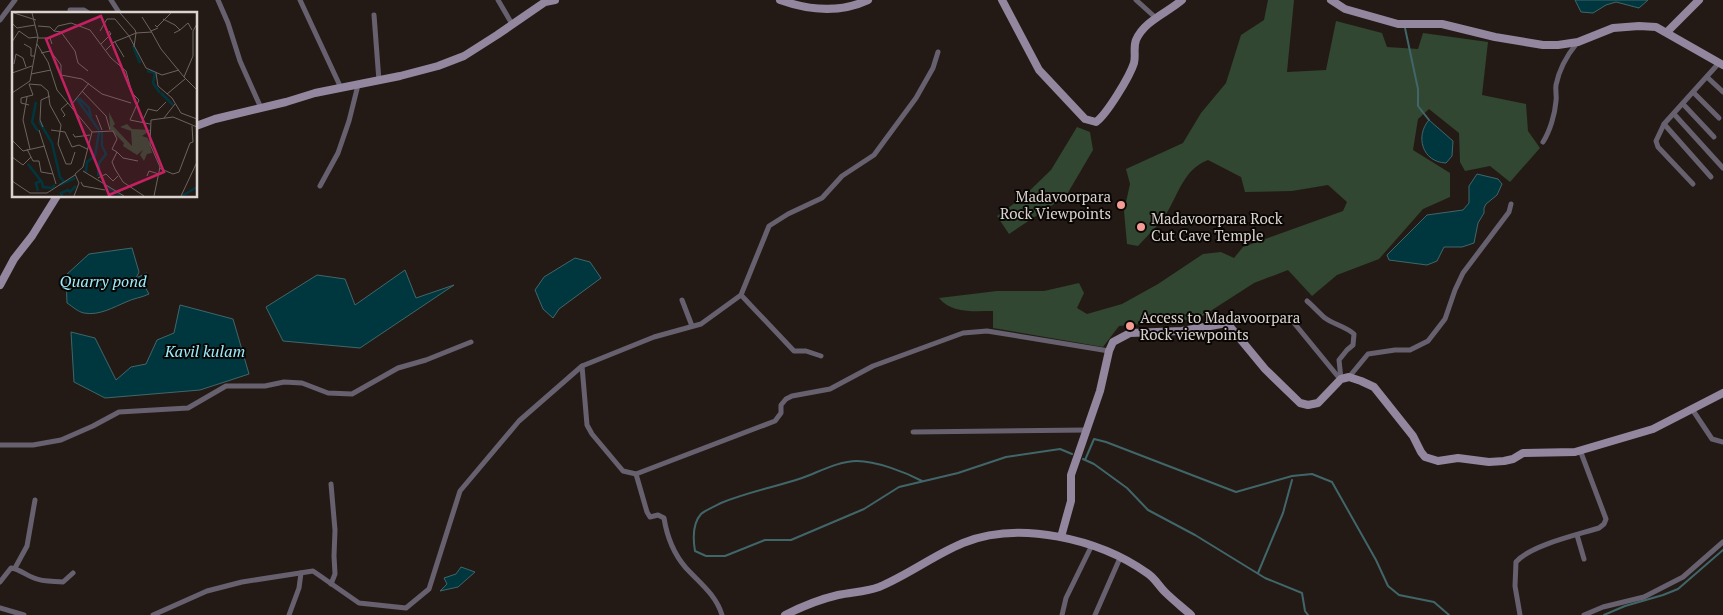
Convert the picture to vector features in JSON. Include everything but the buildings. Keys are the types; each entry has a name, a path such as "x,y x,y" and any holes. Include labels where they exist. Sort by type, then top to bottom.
{"main road":[{"path":"198,125 215,119 315,93 379,81 438,66 464,56 497,36 545,2 555,0"},
{"path":"780,0 848,8 868,0"},
{"path":"1002,0 1039,70 1085,118 1096,122 1108,109 1134,64 1136,40 1156,18 1182,0"},
{"path":"1331,0 1345,10 1398,24 1442,24 1495,37 1543,44 1558,45 1578,42 1613,28 1656,26 1721,64"},
{"path":"1667,32 1699,0"},
{"path":"0,285 14,259 32,236 56,198"},
{"path":"1061,537 1072,501 1071,475 1100,391 1109,352 1113,342 1130,332 1182,331 1227,323 1265,369 1300,404 1318,404 1345,378 1374,387 1413,436 1425,457 1438,462 1458,458 1489,462 1504,461 1513,459 1523,453 1575,452 1653,429 1723,393"},
{"path":"785,615 815,601 879,587 916,570 958,546 990,534 1013,532 1061,537 1092,545 1120,558 1149,573 1165,592 1191,615"}],"street":[{"path":"0,20 15,0"},
{"path":"111,0 119,12"},
{"path":"218,0 228,23 240,61 261,108"},
{"path":"300,0 341,88"},
{"path":"498,0 512,24"},
{"path":"1136,0 1156,18"},
{"path":"70,10 84,10 87,12"},
{"path":"374,15 379,81"},
{"path":"1543,142 1548,135 1556,102 1556,86 1561,70 1570,52 1578,42"},
{"path":"153,615 206,591 242,582 313,571 359,603 406,608 429,589 460,491 519,421 582,366 654,338 701,324 741,295 769,226 788,214 822,198 842,176 874,155 916,98 933,68 938,52"},
{"path":"1693,184 1658,147 1656,141 1664,124 1721,64"},
{"path":"1707,77 1723,92"},
{"path":"320,186 338,154 349,122 358,85"},
{"path":"1693,92 1719,118"},
{"path":"1683,104 1714,137"},
{"path":"1674,114 1723,168"},
{"path":"1664,124 1711,178"},
{"path":"1345,378 1368,354 1394,350 1410,350 1428,341 1445,319 1463,273 1509,212 1511,204"},
{"path":"741,295 794,351 806,351 821,356"},
{"path":"682,300 692,326"},
{"path":"1307,301 1326,318 1347,328 1354,334 1353,345 1339,360 1345,378"},
{"path":"1290,318 1345,378"},
{"path":"582,366 587,425 592,434 623,471 636,474 775,421 781,413 781,405 792,396 830,389 873,366 963,333 987,332 1109,352"},
{"path":"0,445 33,445 61,440 119,412 188,408 226,386 265,386 284,382 302,383 328,393 352,394 398,368 426,360 471,342"},
{"path":"1692,409 1712,439 1723,442"},
{"path":"913,432 1087,430"},
{"path":"1520,615 1515,586 1516,562 1544,546 1598,528 1604,524 1606,519 1580,450"},
{"path":"636,474 646,512 650,517 658,515 664,518 671,544 677,556 686,568 709,590 722,615"},
{"path":"331,484 335,530 335,574 331,584"},
{"path":"0,582 11,568 15,568 27,546 35,500"},
{"path":"1577,534 1584,559"},
{"path":"1584,615 1603,607 1644,597 1683,577 1723,542"},
{"path":"1062,615 1066,598 1092,545"},
{"path":"1095,615 1120,558"},
{"path":"15,568 35,579 48,581 63,582 73,573"},
{"path":"289,615 299,588 301,573"},
{"path":"0,608 24,615"}],"green space":[{"path":"1268,0 1294,0 1287,72 1326,70 1336,21 1382,33 1387,47 1418,49 1423,33 1488,42 1482,95 1526,104 1528,131 1540,148 1510,182 1490,166 1465,171 1460,162 1459,133 1429,109 1418,119 1413,150 1450,173 1450,197 1423,209 1379,259 1337,275 1312,296 1288,270 1254,283 1198,319 1119,326 1103,347 993,328 993,311 957,309 950,307 939,298 997,291 1044,291 1079,283 1084,293 1077,308 1087,314 1122,304 1158,284 1203,254 1221,252 1234,258 1243,247 1343,211 1347,202 1328,185 1292,191 1245,192 1241,177 1208,160 1192,170 1186,177 1164,217 1138,246 1127,244 1124,211 1130,184 1126,169 1183,143 1201,113 1226,83 1241,35 1264,20"},
{"path":"1077,127 1090,132 1093,150 1066,196 1009,234 997,216 1023,197 1051,170"}],"water":[{"path":"1575,0 1648,0 1639,8 1616,2 1606,5 1593,13 1581,12"},
{"path":"1429,120 1453,141 1452,156 1446,163 1438,162 1431,158 1423,147 1422,133"},
{"path":"1477,174 1498,179 1502,184 1497,195 1484,208 1484,213 1478,223 1474,243 1462,247 1444,247 1437,261 1427,265 1389,260 1387,255 1427,215 1463,210 1469,203 1469,186"},
{"name":"Quarry pond","path":"132,248 139,272 136,278 147,273 142,282 149,294 106,311 90,314 77,310 67,303 66,275 89,254"},
{"path":"575,258 590,262 601,278 559,309 553,318 543,309 535,290 544,277"},
{"path":"405,270 416,298 454,285 360,348 283,341 266,307 317,275 345,279 355,305"},
{"name":"Kavil kulam","path":"180,305 233,319 249,374 200,390 105,398 74,382 71,332 95,338 116,380 131,367 146,364 157,340 174,333"},
{"path":"461,567 475,572 458,587 440,591 447,584 444,578 456,574"}],"waterway":[{"path":"1405,28 1418,89 1418,106 1429,120"},
{"path":"1085,460 1094,439 1236,492 1292,476 1312,474 1332,482 1376,560 1388,586 1399,595 1434,602 1449,615"},
{"path":"922,481 899,471 865,461 850,461 836,465 802,478 731,499 705,511 696,522 695,551 706,556 725,556 765,540 791,540 864,509 899,487 958,473 1006,457 1060,449 1072,454"},
{"path":"1083,459 1094,464 1127,488 1148,510 1195,535 1265,578 1302,593 1305,611 1308,615"},
{"path":"1258,573 1283,513 1292,480"},
{"path":"1604,615 1625,606 1678,589 1723,550"}],"place":[{"name":"Madavoorpara Rock Viewpoints","path":"1121,205"},
{"name":"Madavoorpara Rock Cut Cave Temple","path":"1141,227"},
{"name":"Access to Madavoorpara Rock viewpoints","path":"1130,326"}]}
